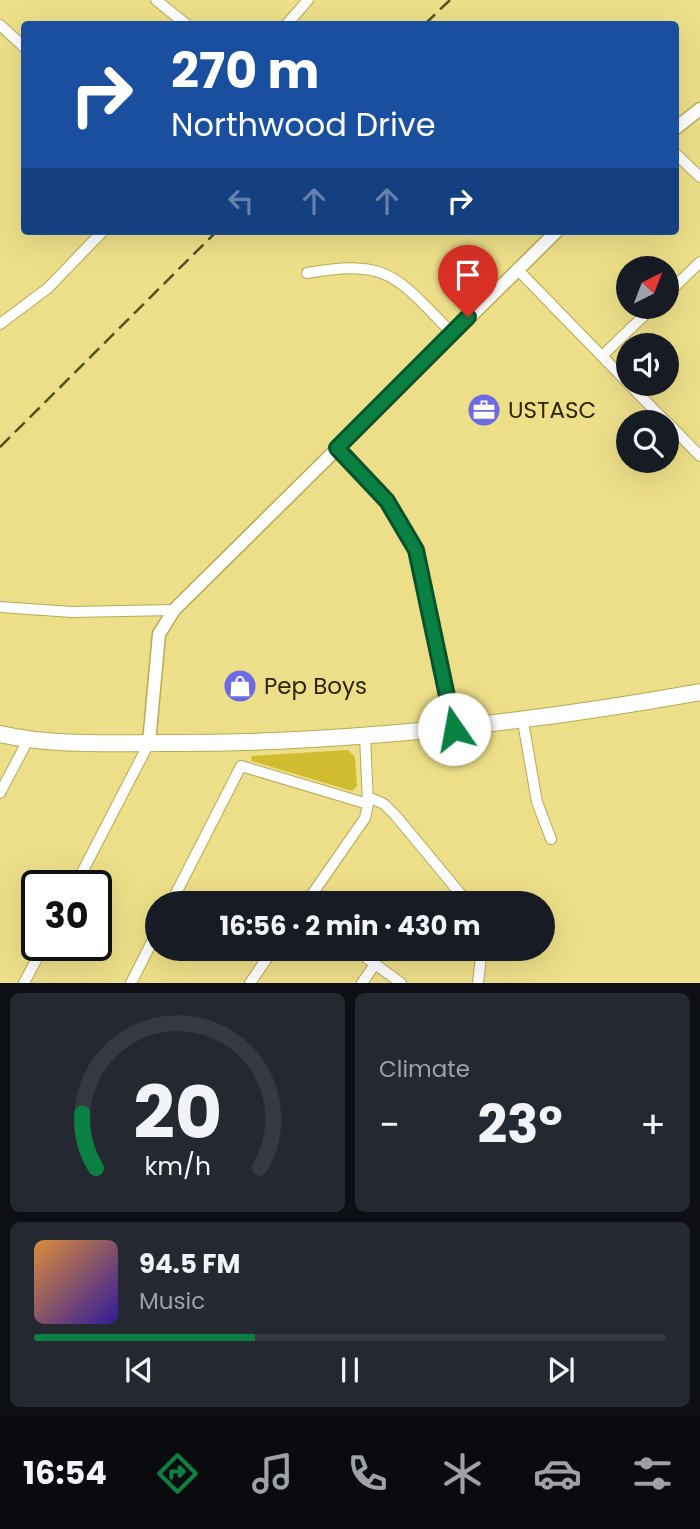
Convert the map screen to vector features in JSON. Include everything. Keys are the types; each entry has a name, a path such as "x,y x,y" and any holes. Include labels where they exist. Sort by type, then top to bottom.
{"main road":[{"path":"0,744 28,740 215,743 454,729 523,722 700,692"},
{"path":"0,734 28,740"}],"street":[{"path":"156,0 182,21"},
{"path":"290,21 308,0"},
{"path":"0,24 21,44"},
{"path":"679,126 700,109"},
{"path":"679,157 700,177"},
{"path":"0,324 48,288 99,235"},
{"path":"83,870 149,743 158,642 164,623 174,610 553,235"},
{"path":"679,282 700,262"},
{"path":"307,273 352,266 387,273 401,283 452,333"},
{"path":"517,269 654,410"},
{"path":"602,356 640,319"},
{"path":"679,433 698,450"},
{"path":"337,448 387,501 416,550 454,729"},
{"path":"0,607 72,612 174,610"},
{"path":"523,722 537,802 551,839"},
{"path":"315,891 360,828 368,801 365,735"},
{"path":"0,793 28,740"},
{"path":"177,891 241,766 384,804 458,891"},
{"path":"131,983 145,956"},
{"path":"24,983 36,961"},
{"path":"250,983 265,961"},
{"path":"372,961 401,983"},
{"path":"478,983 481,961"},
{"path":"362,983 376,964"}],"shaded area":[{"path":"348,750 355,757 357,786 352,791 252,761 251,756"}],"railway":[{"path":"428,21 450,0"},
{"path":"0,447 213,235"}],"place":[{"name":"USTASC","path":"484,410"},
{"name":"Pep Boys","path":"240,686"}],"route":[{"path":"454,729 416,550 409,534 387,501 337,448 468,317"}]}
